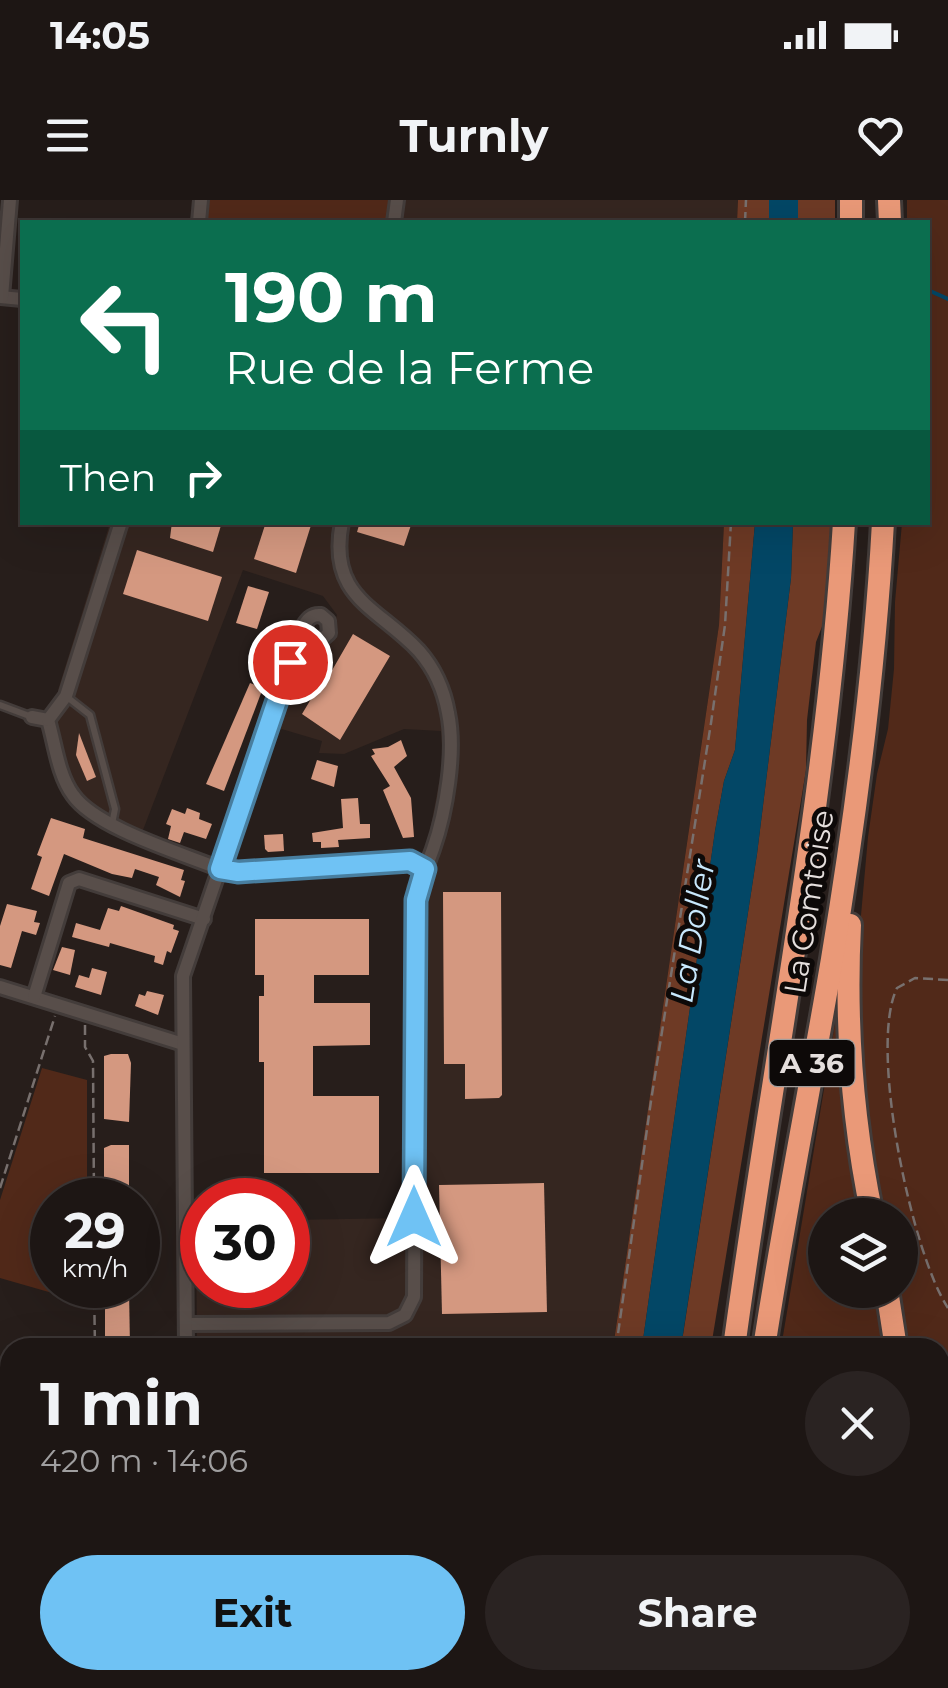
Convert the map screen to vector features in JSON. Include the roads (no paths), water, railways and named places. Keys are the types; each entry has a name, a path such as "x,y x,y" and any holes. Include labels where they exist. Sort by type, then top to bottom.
{"highway":[{"name":"La Comtoise","path":"736,1338 812,830 831,679 844,525"},
{"name":"La Comtoise","path":"766,1338 855,807 883,525"},
{"path":"855,807 857,868 848,961 850,1060 857,1137 869,1198"},
{"path":"891,1308 898,1338"}],"street":[{"path":"1,297 10,200"},
{"path":"48,720 66,696 121,525"},
{"path":"186,1324 389,1323 405,1315 414,1296 416,900 434,846 447,782 451,747 448,713 437,676 419,652 357,598 350,586 341,564 342,525"},
{"path":"186,1338 184,976 306,622"},
{"path":"32,717 48,720"},
{"path":"48,720 66,785 95,816 220,869 238,872 410,861 425,869"},
{"path":"34,998 70,882 80,879 204,919"},
{"path":"0,987 184,1044"}],"lane":[{"path":"66,696 90,715 115,809 112,824"},
{"path":"0,706 32,717"}],"water":[{"path":"769,200 798,200 798,220 769,220"},
{"name":"La Doller","path":"755,525 793,525 791,578 757,854 682,1338 643,1338 715,831 724,781 735,750"}],"waterway":[{"path":"930,291 948,299"}]}
